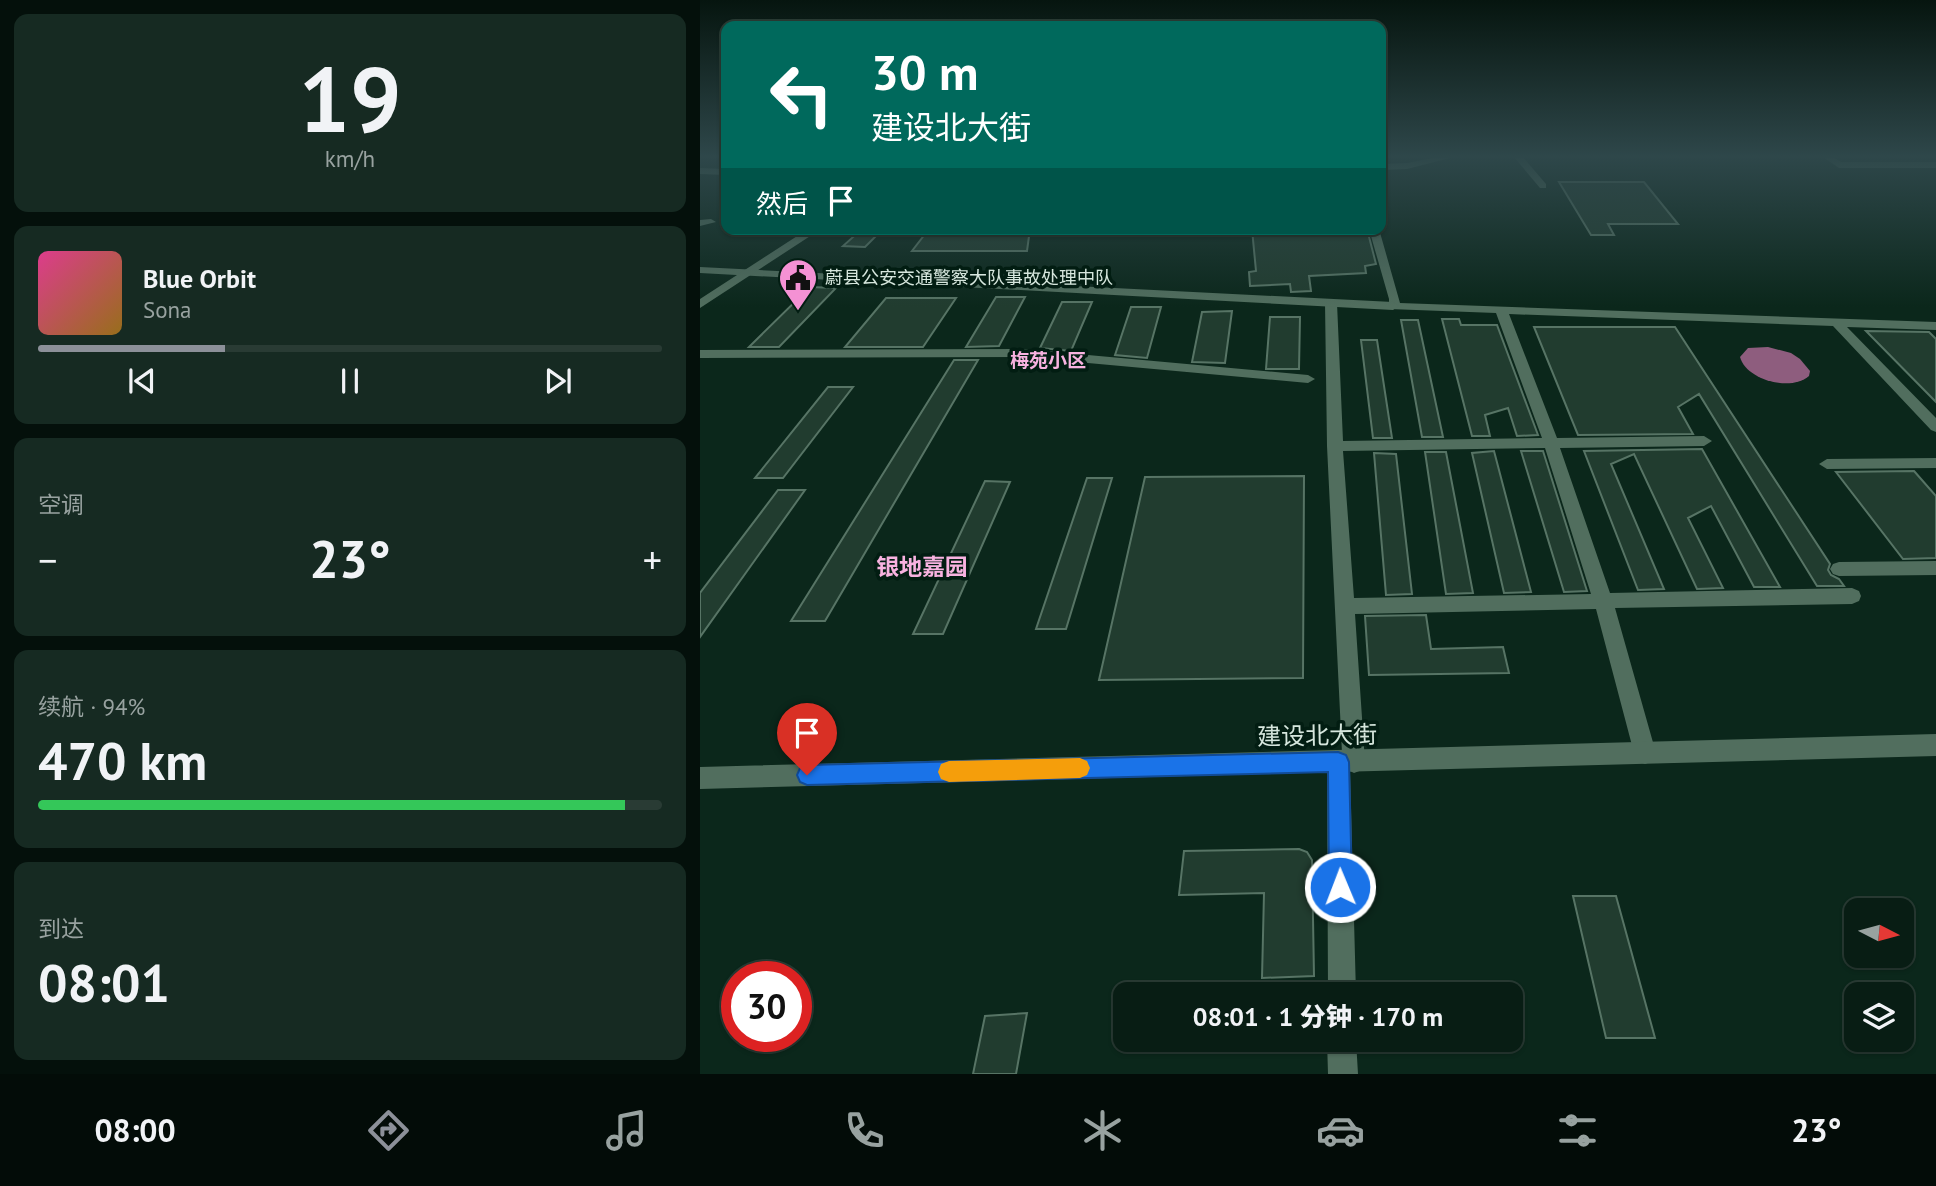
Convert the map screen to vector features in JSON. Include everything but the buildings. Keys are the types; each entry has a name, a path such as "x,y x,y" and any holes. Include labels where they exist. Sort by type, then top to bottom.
{"street":[{"path":"700,304 807,235"},
{"path":"1376,235 1395,299 1393,306"},
{"path":"700,270 1393,306 1936,326"},
{"path":"1331,303 1335,446 1345,607 1346,762 1342,982"},
{"path":"1501,310 1551,443 1603,601 1645,753"},
{"path":"1836,323 1936,427"},
{"path":"700,354 1022,353 1308,379"},
{"path":"1335,446 1704,441"},
{"path":"1827,464 1936,463"},
{"path":"1839,569 1936,568"},
{"path":"1345,607 1852,596"},
{"name":"建设北大街","path":"700,778 1936,745"},
{"path":"1342,1052 1343,1074"}],"shaded area":[{"path":"1768,347 1791,353 1800,359 1810,371 1809,376 1801,381 1781,383 1751,372 1740,357 1748,348"}],"slow traffic":[{"path":"949,772 1080,768"}],"place":[{"name":"蔚县公安交通警察大队事故处理中队","path":"798,312"}],"district":[{"name":"梅苑小区","path":"1048,360"},
{"name":"银地嘉园","path":"922,567"}],"route":[{"path":"807,775 1338,762 1340,887"}]}
